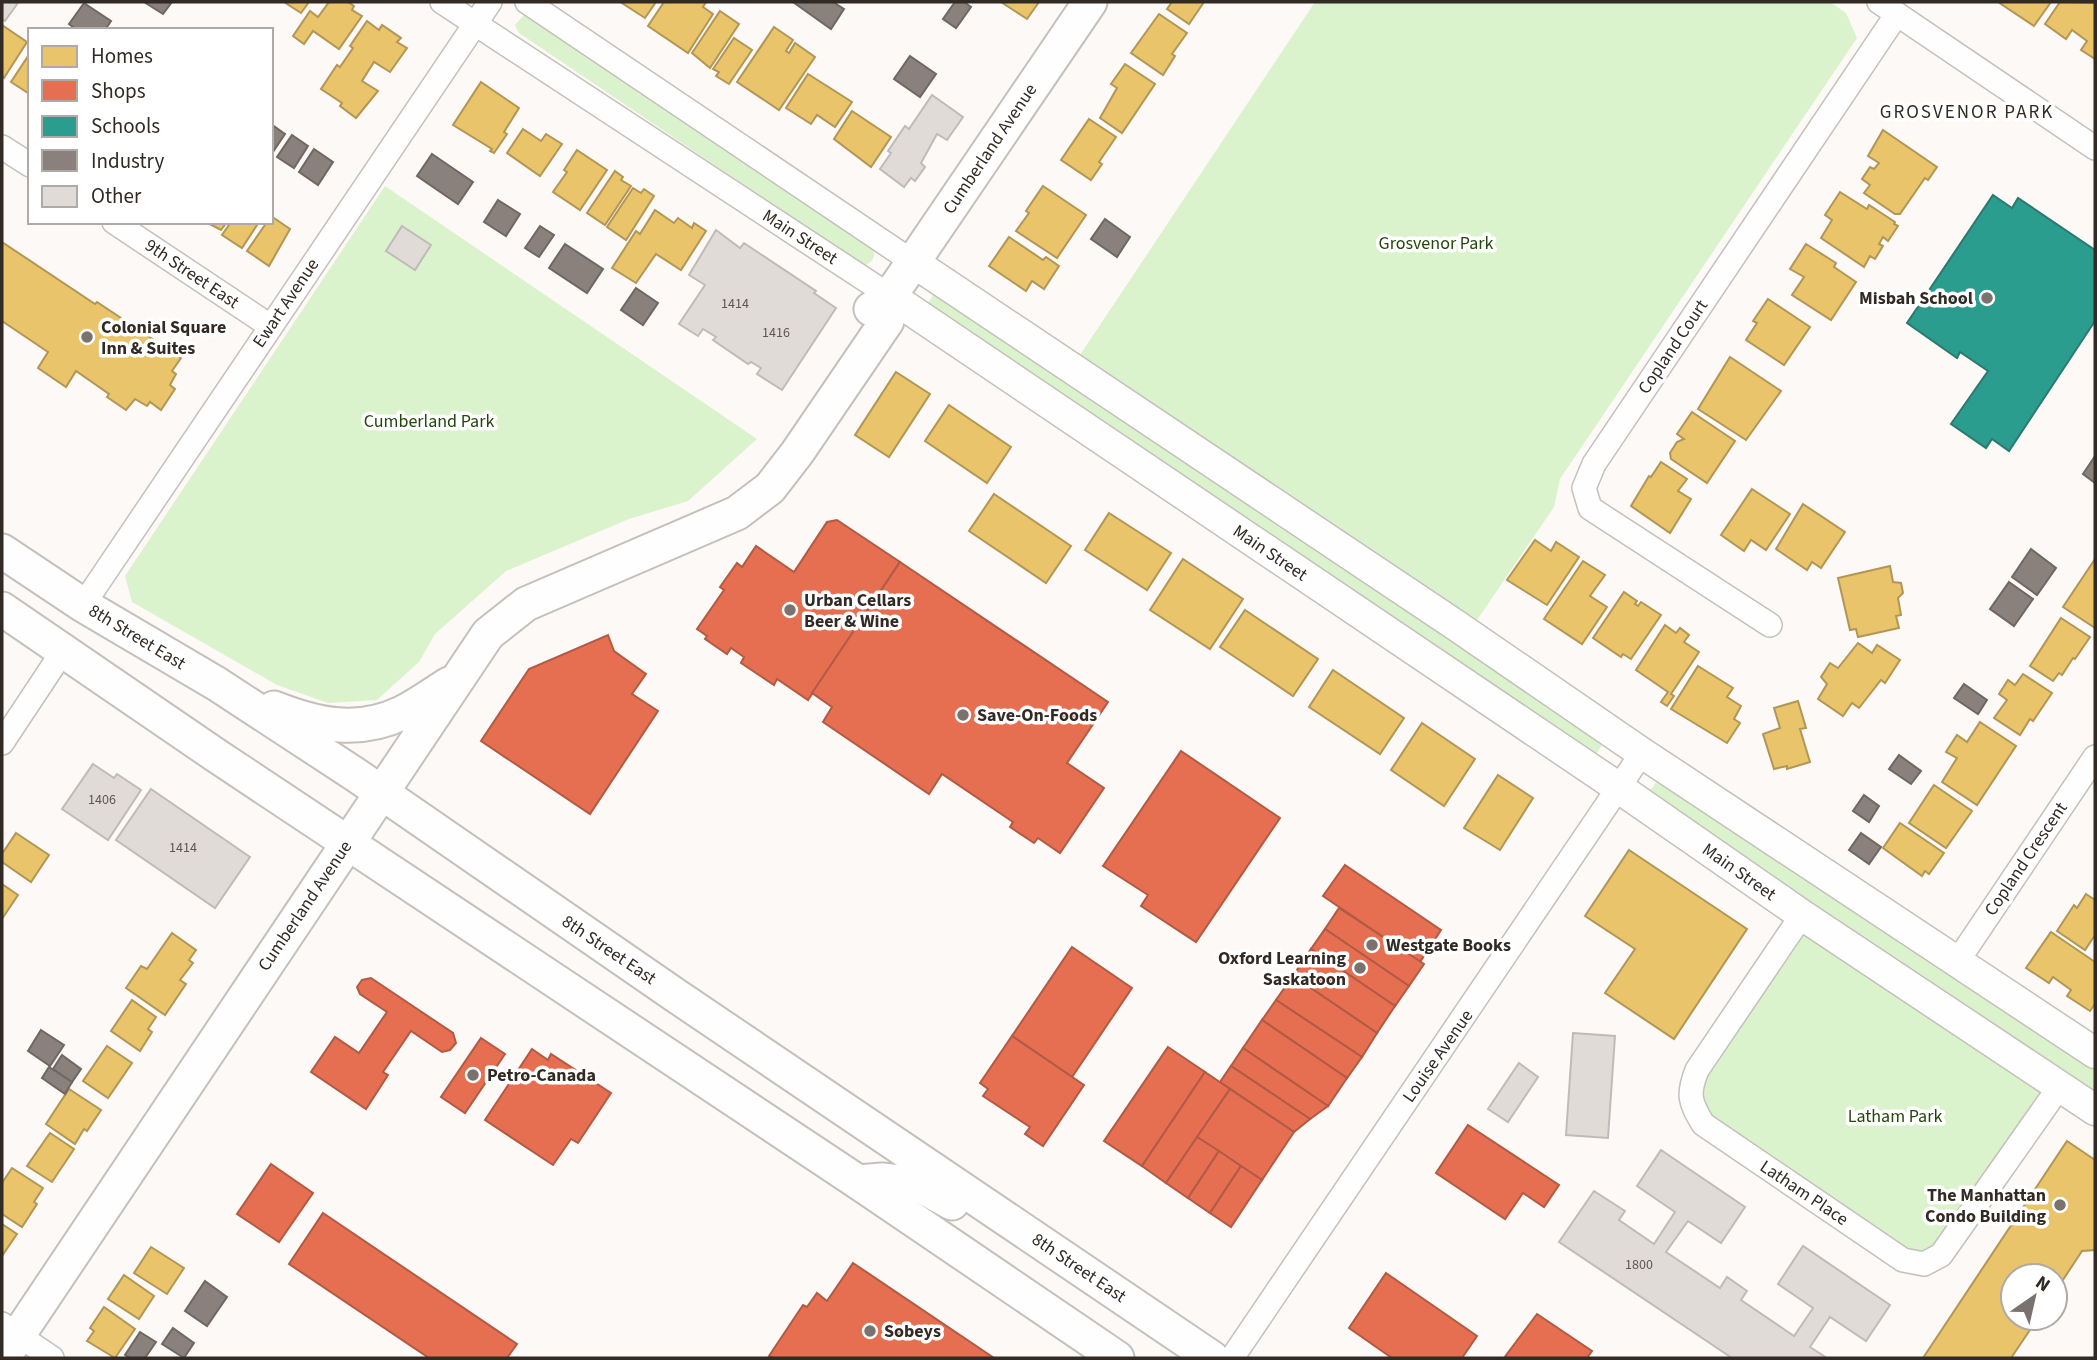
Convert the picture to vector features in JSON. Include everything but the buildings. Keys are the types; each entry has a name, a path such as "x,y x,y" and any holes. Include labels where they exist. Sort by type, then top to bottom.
{"main road":[{"name":"Cumberland Avenue","path":"8,1339 488,634 526,604 680,538 746,479 780,441 870,310 890,296 1090,2"},
{"name":"8th Street East","path":"2,551 83,605 217,684 381,793 1212,1358"},
{"path":"2,609 348,843 859,1182 1117,1358"},
{"path":"217,684 303,720 351,727 400,714 457,679"},
{"path":"859,1182 882,1180 918,1184 1009,1237 1057,1254"}],"street":[{"name":"Main Street","path":"442,2 890,296 1619,788 1802,915 2095,1110"},
{"name":"Ewart Avenue","path":"83,605 490,2"},
{"path":"527,2 1443,616 1642,753 2095,1053"},
{"path":"1888,8 2095,148"},
{"name":"Copland Court","path":"1770,625 1590,508 1584,488 1594,464 1888,8"},
{"path":"2,147 28,165"},
{"name":"9th Street East","path":"117,224 270,326"},
{"path":"2,743 63,651"},
{"name":"Louise Avenue","path":"1232,1358 1642,753"},
{"name":"Copland Crescent","path":"1957,962 2095,757"},
{"name":"Latham Place","path":"1802,915 1698,1070 1691,1087 1691,1105 1703,1124 1903,1260 1924,1264 1941,1255 2060,1086"},
{"path":"8,1339 52,1358"}],"green space":[{"name":"Grosvenor Park","path":"1315,2 1830,2 1846,13 1857,38 1560,479 1554,507 1477,620 1080,355"},
{"path":"524,15 874,250 872,260 864,266 519,33 515,25"},
{"name":"Cumberland Park","path":"385,186 757,439 688,501 629,519 506,571 435,634 419,662 377,700 328,703 277,685 132,602 125,576"},
{"path":"935,293 1603,743 1597,753 1592,753 927,304"},
{"path":"1658,780 1662,780 2095,1071 2095,1093 1652,795 1650,791"},
{"name":"Latham Park","path":"1802,915 2060,1086 1924,1264 1703,1124 1697,1070"}],"place":[{"name":"Misbah School","path":"1987,298"},
{"name":"Colonial Square Inn & Suites","path":"87,337"},
{"name":"Urban Cellars Beer & Wine","path":"790,610"},
{"name":"Save-On-Foods","path":"963,715"},
{"name":"Westgate Books","path":"1372,945"},
{"name":"Oxford Learning Saskatoon","path":"1360,968"},
{"name":"Petro-Canada","path":"473,1075"},
{"name":"The Manhattan Condo Building","path":"2060,1205"},
{"name":"Sobeys","path":"870,1331"}],"district":[{"name":"GROSVENOR PARK","path":"1967,112"}]}
